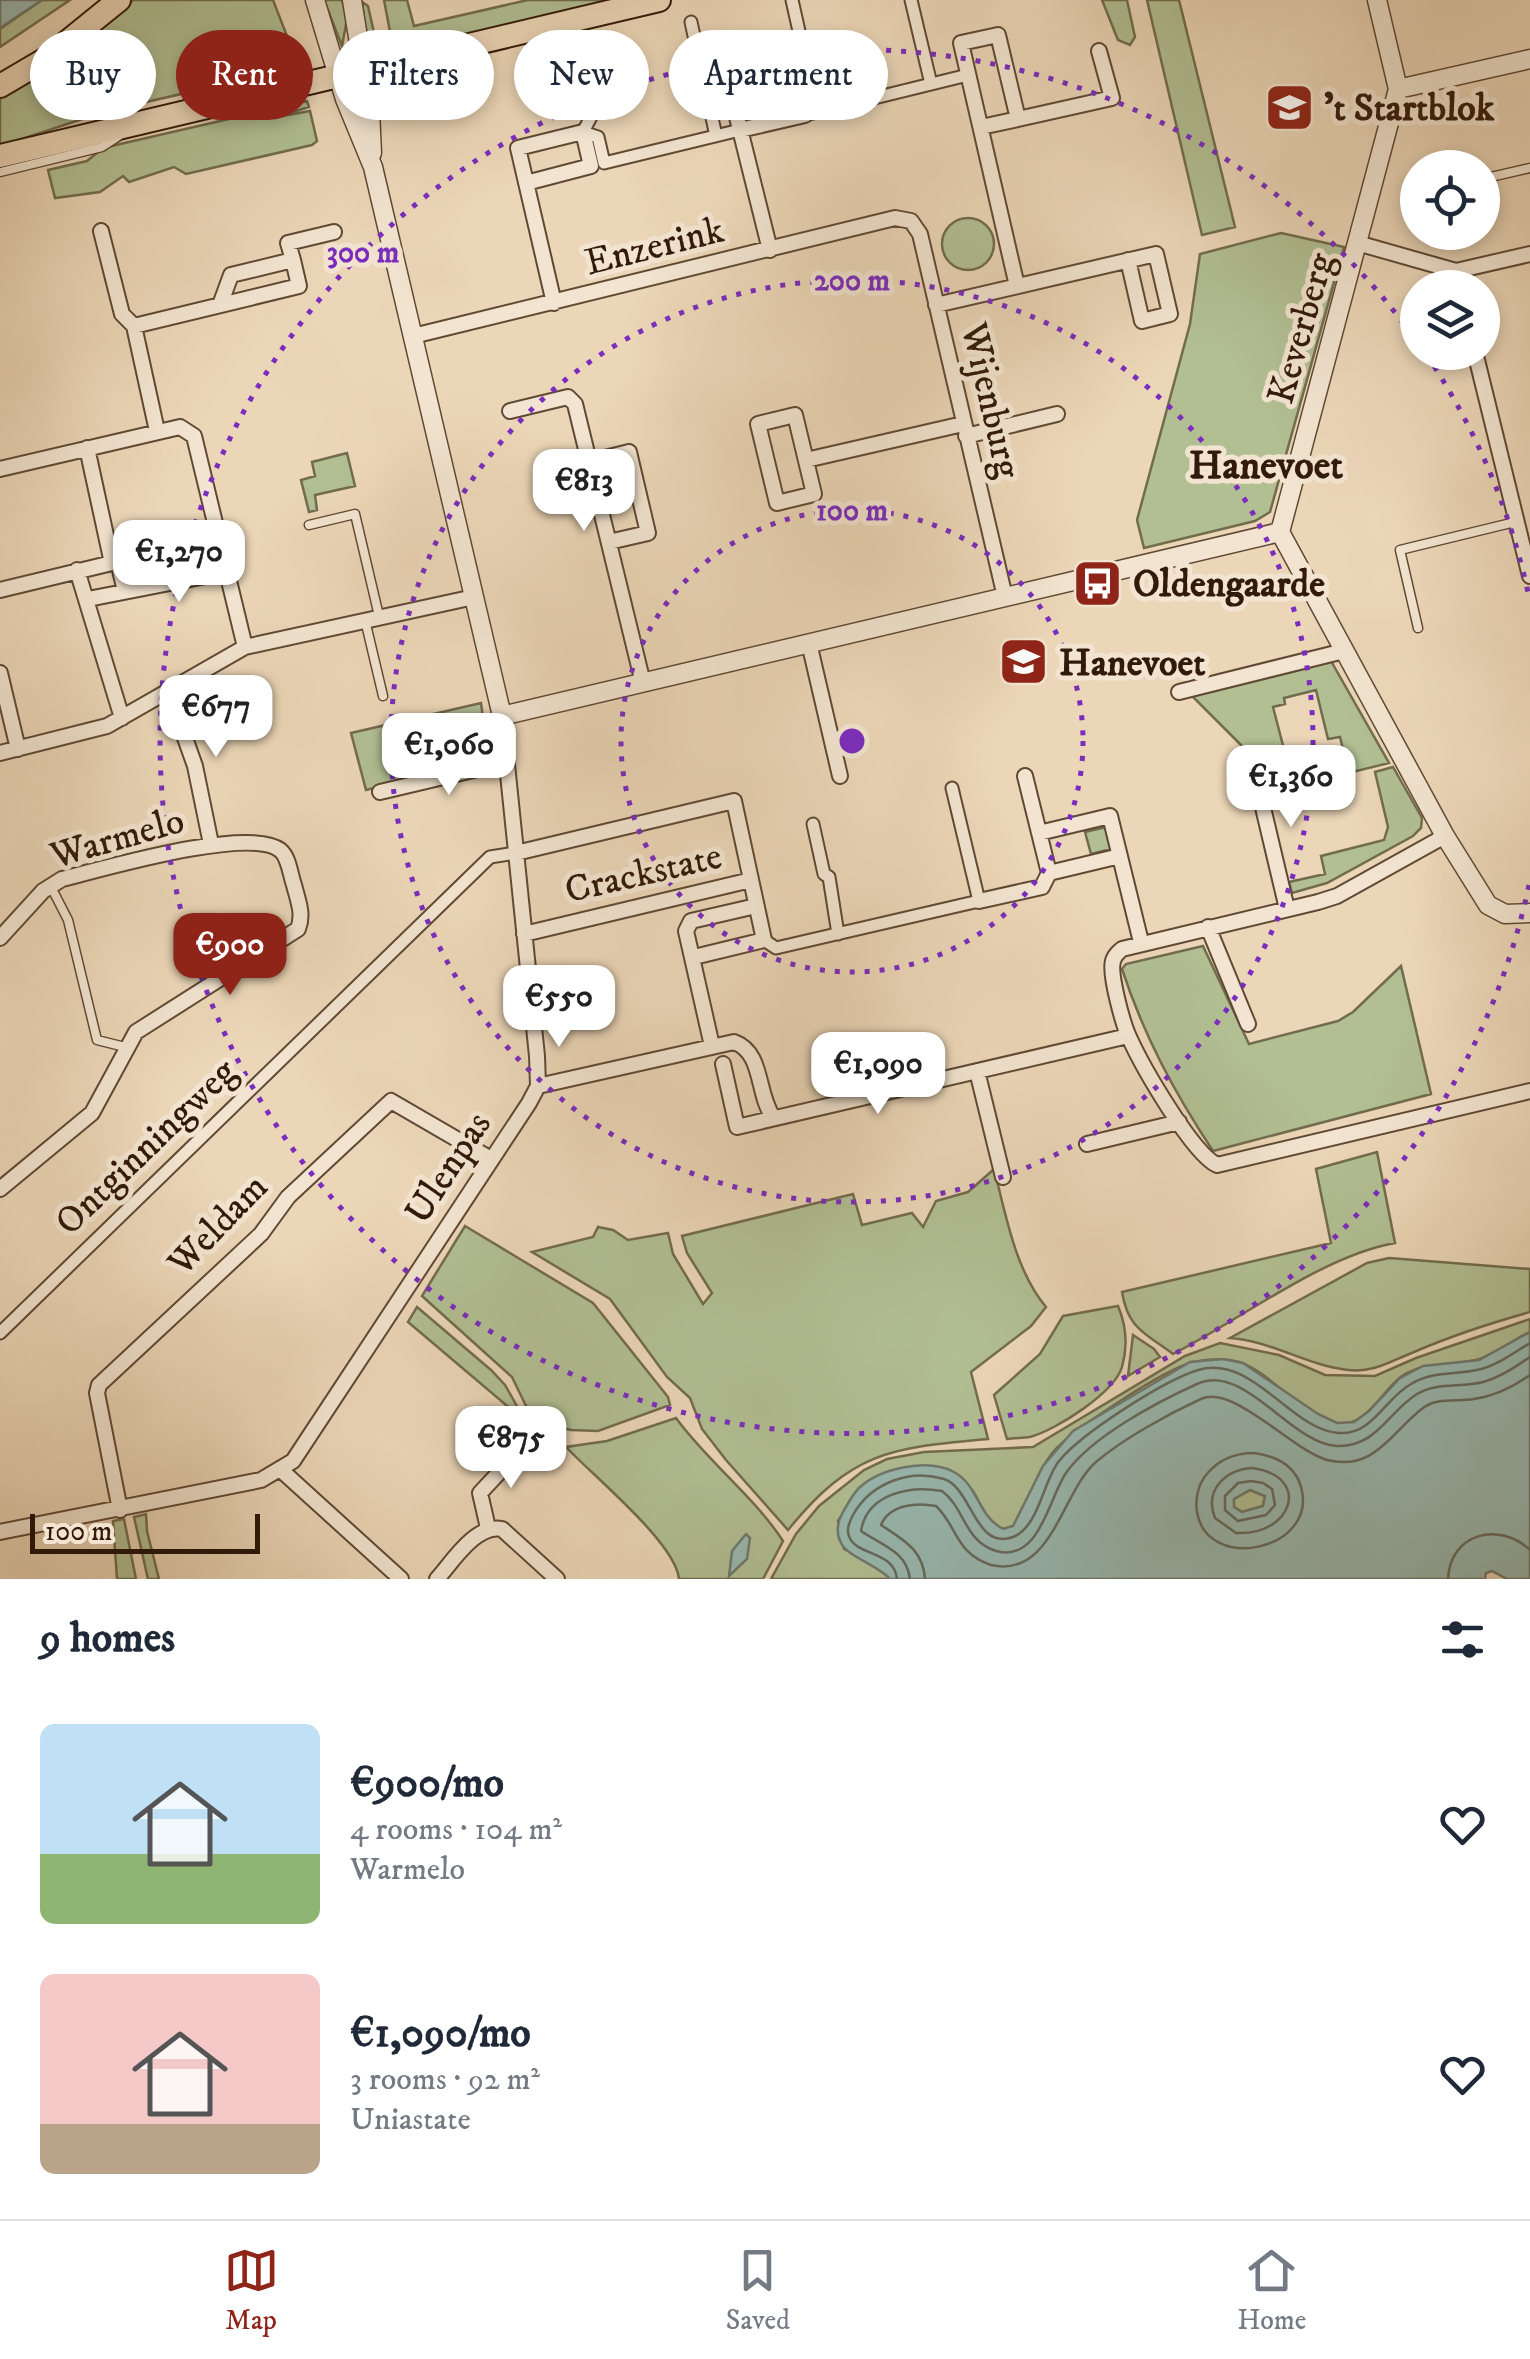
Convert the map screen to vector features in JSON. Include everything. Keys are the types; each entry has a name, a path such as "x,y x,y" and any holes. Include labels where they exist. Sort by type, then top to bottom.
{"main road":[{"path":"0,86 46,59 118,0"},
{"path":"494,39 659,0"},
{"path":"0,156 333,77"}],"street":[{"path":"315,0 333,59"},
{"path":"352,0 357,30"},
{"path":"792,0 799,30"},
{"path":"910,0 931,84"},
{"name":"Keverberg","path":"1280,532 1398,90 1377,0"},
{"path":"691,22 716,136"},
{"path":"1016,286 961,44 998,35 1018,119"},
{"path":"981,128 1112,98 1100,52"},
{"path":"1398,90 1530,59"},
{"path":"888,94 968,75"},
{"path":"355,120 373,167 502,716 538,1086 734,1042 747,1047 753,1057 773,1117"},
{"path":"369,120 373,167"},
{"path":"526,182 591,166 583,132 589,120"},
{"path":"738,120 770,250"},
{"path":"554,303 518,148 583,132 598,137 604,162 783,120"},
{"name":"Enzerink","path":"413,336 895,218 911,221"},
{"name":"Wijenburg","path":"911,221 920,234 1005,597"},
{"path":"100,231 122,314 134,326 157,432"},
{"path":"134,326 300,286 288,243 334,232"},
{"path":"1358,243 1452,270"},
{"path":"936,305 1128,260 1156,254 1170,314 1142,321 1128,260"},
{"path":"1460,270 1530,254"},
{"path":"220,306 231,275 293,260"},
{"path":"1478,370 1530,576"},
{"path":"510,412 568,397 575,404 643,683"},
{"path":"806,460 1057,414"},
{"path":"795,415 806,460 814,494 778,503 758,424 795,415"},
{"path":"0,470 180,426 194,436 244,647"},
{"path":"88,448 112,563"},
{"path":"589,462 629,452 648,533 609,542"},
{"path":"502,716 1280,532 1446,836 1488,905 1505,914 1530,913"},
{"path":"0,590 118,562 125,591"},
{"path":"77,570 84,600 226,572"},
{"path":"0,753 107,726 244,647 474,597"},
{"path":"88,599 122,718"},
{"path":"809,643 840,776"},
{"path":"1179,692 1344,651"},
{"path":"0,673 18,748"},
{"name":"Warmelo","path":"168,690 195,766 211,844"},
{"path":"1252,761 1288,909"},
{"path":"380,792 508,762"},
{"path":"694,957 764,940 776,948 1042,887 1049,873 1026,776"},
{"path":"952,788 979,902"},
{"path":"516,853 734,800 751,880"},
{"path":"1039,833 1110,816 1141,942"},
{"path":"813,824 824,874 829,877 838,934"},
{"path":"1446,836 1336,896 1122,949 1114,956 1112,970 1128,1036 1179,1122 1205,1159 1217,1165 1530,1091"},
{"name":"Warmelo","path":"0,938 50,885 62,878 211,844 266,844 286,856 303,918 298,929 136,1032 92,1113 0,1189"},
{"name":"Ontginningweg","path":"0,1332 490,857 516,853"},
{"path":"1049,873 1120,856"},
{"name":"Crackstate","path":"524,934 751,880 764,940"},
{"name":"Crackstate","path":"712,1046 686,931 691,921 756,906"},
{"path":"1208,927 1248,1024"},
{"path":"723,1064 737,1127 1128,1036"},
{"path":"977,1071 1003,1177"},
{"name":"Ulenpas","path":"282,1470 301,1452 538,1086"},
{"name":"Weldam","path":"120,1510 97,1393 99,1385 261,1234 288,1197 391,1100 491,1159"},
{"path":"1087,1144 1179,1122"},
{"path":"488,1528 480,1493 518,1451"},
{"path":"0,1532 261,1480 282,1470 401,1579"},
{"path":"436,1579 488,1528 502,1529 557,1579"}],"lane":[{"path":"0,172 102,148 133,126"},
{"path":"1500,175 1530,168"},
{"path":"310,524 355,514 383,696"},
{"path":"1418,628 1400,550 1515,522"},
{"path":"50,885 68,920 96,1040 126,1048"}],"green space":[{"path":"42,0 70,0 0,47 0,29"},
{"path":"133,0 273,0 285,30 176,30 176,95 156,100 156,30 96,30"},
{"path":"324,0 342,0 347,19 345,30 336,30"},
{"path":"384,0 407,0 414,26 528,0 616,0 490,30 390,30"},
{"path":"1102,0 1127,0 1135,37 1130,45 1118,40"},
{"path":"1147,0 1179,0 1235,227 1202,235"},
{"path":"362,2 368,6 373,30 365,30"},
{"path":"30,79 30,120 79,120 0,146 0,96"},
{"path":"225,120 312,120 317,141 186,174 174,167 129,182 123,176 100,192 55,198 48,170 87,161 103,148"},
{"path":"968,218 986,226 994,244 986,262 968,270 950,262 942,244 950,226"},
{"path":"1281,233 1344,247 1270,512 1255,521 1144,548 1137,520 1190,324 1200,254"},
{"path":"347,453 355,486 315,495 317,510 309,512 301,480 315,476 312,462"},
{"path":"1331,661 1389,763 1308,783 1305,774 1322,770 1321,759 1344,753 1340,737 1328,739 1316,690 1284,698 1285,704 1273,707 1285,753 1256,760 1190,694"},
{"path":"481,703 489,760 366,790 351,733"},
{"path":"1393,767 1422,818 1421,828 1327,883 1292,893 1289,882 1325,874 1321,856 1384,840 1388,827 1375,772"},
{"path":"1106,827 1111,849 1091,854 1085,832"},
{"path":"1203,946 1249,1044 1338,1021 1353,1012 1401,966 1431,1094 1213,1151 1161,1063 1122,969 1126,964"},
{"path":"1377,1152 1395,1243 1367,1250 1310,1275 1173,1354 1133,1322 1122,1292 1331,1243 1316,1169"},
{"path":"994,1169 1019,1259 1046,1307 1031,1326 971,1372 988,1439 925,1446 876,1458 833,1483 788,1530 702,1429 690,1398 667,1377 610,1299 532,1252 593,1237 598,1227 613,1230 628,1240 668,1233 673,1254 703,1304 712,1293 687,1253 682,1236 853,1194 862,1225 912,1213 923,1227 936,1201 968,1192"},
{"path":"465,1226 593,1303 668,1397 670,1405 598,1431 548,1425 526,1406 512,1377 422,1296"},
{"path":"1389,1258 1530,1269 1530,1312 1366,1370 1333,1368 1230,1338 1367,1263"},
{"path":"1118,1306 1125,1351 1122,1367 1108,1388 1054,1427 1030,1437 1007,1439 994,1395 1040,1354 1063,1316"},
{"path":"417,1307 491,1370 505,1385 526,1422 408,1322"},
{"path":"1530,1319 1530,1332 1491,1355 1420,1368 1402,1376 1365,1414 1347,1423 1323,1419 1239,1362 1194,1362 1142,1387 1063,1442 1047,1461 1014,1526 1003,1529 990,1522 973,1491 859,1488 838,1521 844,1549 881,1568 890,1579 771,1579 796,1534 819,1506 864,1470 887,1459 924,1452 1033,1447 1185,1356 1220,1343 1279,1355 1325,1375 1375,1376"},
{"path":"1133,1335 1160,1357 1128,1376"},
{"path":"676,1418 783,1541 763,1579 679,1579 664,1547 649,1529 566,1447 607,1441"},
{"path":"1250,1490 1265,1496 1263,1506 1242,1512 1233,1506 1234,1499"},
{"path":"146,1514 159,1579 148,1579 134,1517"},
{"path":"124,1519 136,1579 117,1579 113,1521"}],"water":[{"path":"0,0 42,0 0,28"},
{"path":"1530,1332 1530,1579 1507,1579 1492,1571 1486,1573 1485,1579 890,1579 850,1553 838,1536 840,1517 859,1488 891,1470 918,1466 954,1472 969,1485 994,1523 1003,1529 1013,1526 1043,1466 1073,1431 1190,1362 1223,1359 1243,1363 1337,1423 1354,1422 1400,1378 1423,1366 1479,1360","holes":["1250,1490 1265,1496 1263,1506 1242,1512 1234,1507 1234,1499"]},
{"path":"746,1534 750,1538 747,1559 729,1576 732,1551"}],"place":[{"name":"'t Startblok","path":"1289,107"},
{"name":"Oldengaarde","path":"1098,583"},
{"name":"Hanevoet","path":"1024,662"}],"district":[{"name":"Hanevoet","path":"1266,464"}]}
